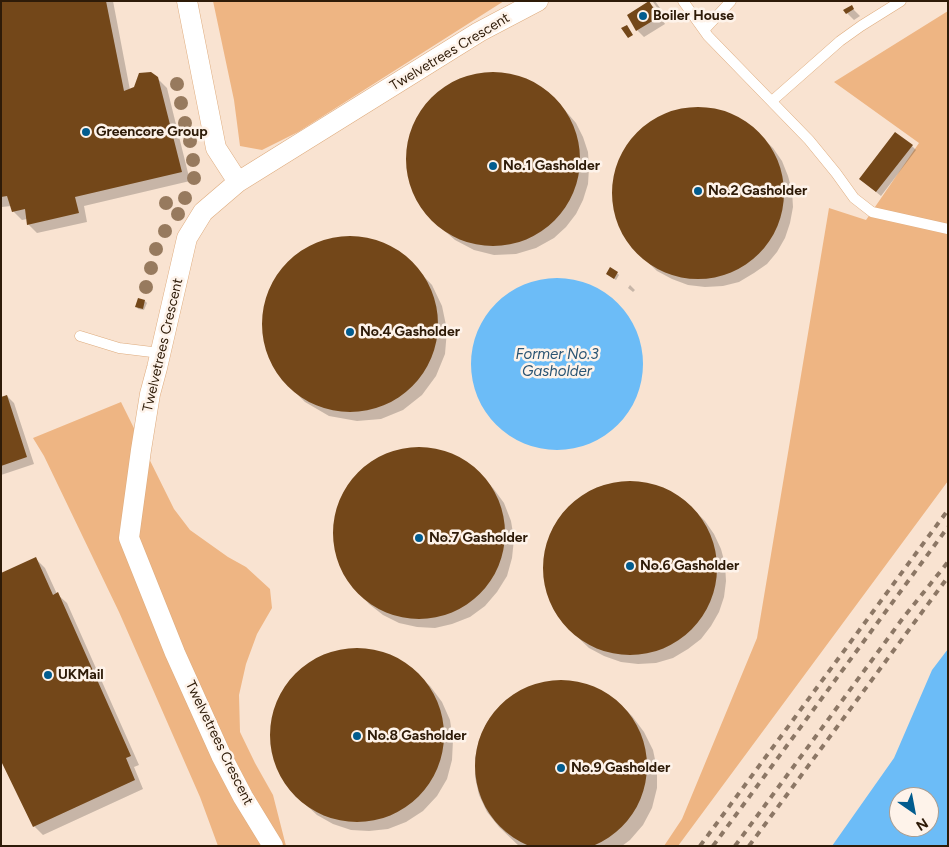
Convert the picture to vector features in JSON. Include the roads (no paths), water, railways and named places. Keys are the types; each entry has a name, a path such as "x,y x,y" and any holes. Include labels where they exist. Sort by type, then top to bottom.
{"street":[{"path":"186,1 216,148 238,182"},
{"name":"Twelvetrees Crescent","path":"273,846 243,797 222,755 175,653 130,538 150,394 187,238 203,212 238,182 479,32 538,1"}],"lane":[{"path":"684,1 704,30 814,147 854,198 872,212 948,228"},
{"path":"704,30 731,1"},
{"path":"772,101 840,41 901,1"},
{"path":"80,336 119,348 160,353"}],"water":[{"name":"Former No.3 Gasholder","path":"557,278 574,280 590,285 618,303 636,331 641,347 643,364 641,381 636,397 618,425 590,443 574,448 557,450 540,448 524,443 496,425 478,397 473,381 471,364 473,347 478,331 496,303 524,285 540,280"},
{"path":"948,649 948,846 832,846 894,758 932,670"}],"railway":[{"path":"700,846 948,510"},
{"path":"713,846 948,527"},
{"path":"735,846 903,618 948,562"},
{"path":"749,846 948,577"}],"place":[{"name":"Boiler House","path":"643,16"},
{"name":"Greencore Group","path":"86,132"},
{"name":"No.1 Gasholder","path":"493,166"},
{"name":"No.2 Gasholder","path":"698,191"},
{"name":"No.4 Gasholder","path":"350,332"},
{"name":"No.7 Gasholder","path":"419,538"},
{"name":"No.6 Gasholder","path":"630,566"},
{"name":"UKMail","path":"48,675"},
{"name":"No.8 Gasholder","path":"357,736"},
{"name":"No.9 Gasholder","path":"561,768"}]}
